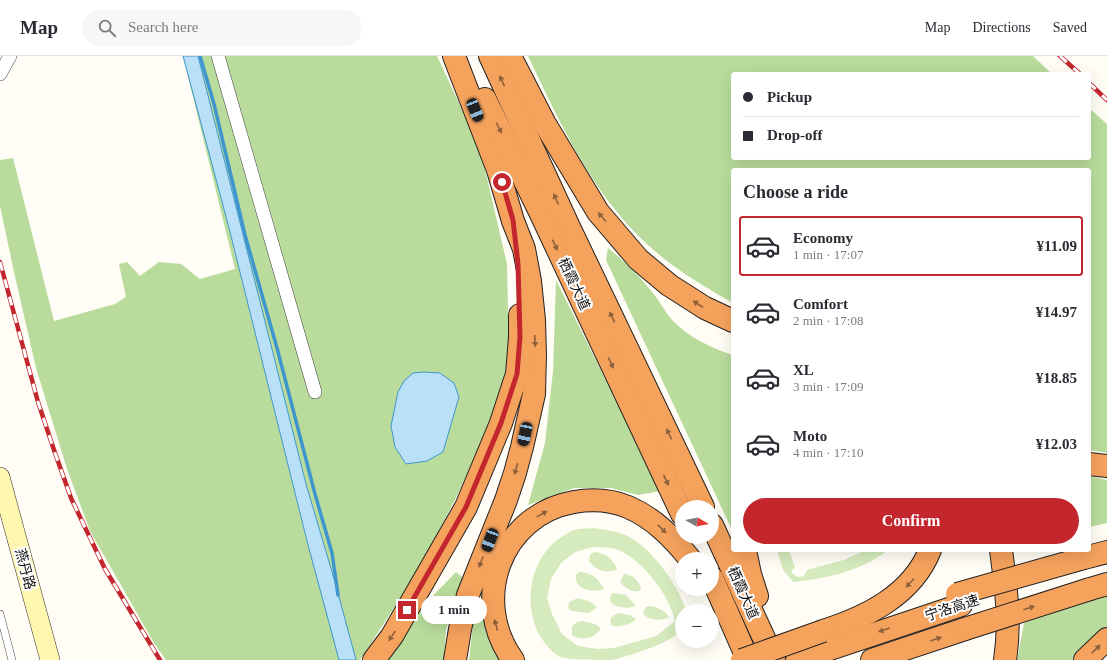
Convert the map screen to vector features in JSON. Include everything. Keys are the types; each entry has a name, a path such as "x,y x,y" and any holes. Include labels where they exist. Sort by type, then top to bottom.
{"highway":[{"path":"454,56 498,170 513,220 524,249 530,281 535,355 534,394 522,447 506,500 468,595 455,660"},
{"name":"栖霞大道","path":"462,56 482,93 540,212 675,500"},
{"name":"栖霞大道","path":"490,56 575,240 700,500"},
{"path":"510,56 545,124 598,212 638,258 669,285 705,308 731,320"},
{"path":"374,660 392,636 466,507 501,423 517,374 520,337 518,264 513,220"},
{"path":"1091,464 1107,466"},
{"path":"513,660 506,650 496,626 493,604 494,584 500,561 510,542 536,517 551,509 582,501 615,503 633,510 657,524 685,552"},
{"name":"栖霞大道","path":"719,540 774,660"},
{"path":"745,552 750,574 765,621 784,660"},
{"path":"713,596 741,660 830,635 881,606 900,593 925,563 929,552"},
{"path":"1001,552 1008,618 1008,639 1005,660"},
{"path":"1085,561 1107,552"},
{"name":"宁洛高速","path":"797,660 830,635 959,599 1085,561 1107,557"},
{"name":"宁洛高速","path":"872,660 1099,586"},
{"name":"栖霞大道","path":"719,594 748,660"},
{"path":"1085,660 1107,639"}],"street":[{"path":"0,74 10,56"},
{"path":"218,56 315,392"},
{"name":"燕丹路","path":"0,477 50,660"}],"lane":[{"path":"0,614 12,660"}],"green space":[{"path":"183,56 437,56 480,148 507,264 509,361 494,415 456,498 416,574 360,660 166,660 154,643 90,531 67,469 36,368 0,206 0,160 13,158 54,321 115,304 126,297 119,264 127,262 140,276 159,262 181,264 200,279 235,269"},
{"path":"528,56 1033,56 1050,72 731,72 731,160 1091,160 1091,110 1107,124 1107,453 1091,450 1091,168 731,168 731,302 668,261 648,245 628,225 594,180 552,107"},
{"path":"608,248 645,283 678,326 700,341 731,354 731,528 606,260"},
{"path":"556,280 661,491 638,495 611,488 574,488 528,505 545,443 553,371"},
{"path":"1091,476 1107,480 1107,523 1091,527"},
{"path":"596,528 617,532 635,540 653,557 670,578 675,587 675,596 680,596 684,604 675,604 675,621 675,636 650,648 612,660 565,658 555,653 546,645 534,623 531,609 532,581 536,568 543,555 563,536 576,529","holes":["593,547 618,550 637,562 661,590 672,611 675,621 656,636 614,648 598,649 578,646 562,634 552,614 547,598 551,579 561,563 575,552"]},
{"path":"594,552 608,557 614,563 617,570 605,571 595,567 589,561 590,554"},
{"path":"778,552 790,552 795,568 792,570 792,573 798,577 804,576 807,570 844,560 862,552 885,552 855,569 831,576 793,582 783,570"},
{"path":"456,572 463,578 446,630 444,660 388,660 425,604"},
{"path":"579,572 587,573 594,577 600,582 604,589 595,591 581,587 576,580 576,575"},
{"path":"624,574 630,575 635,579 641,590 633,591 622,584 620,582"},
{"path":"1107,592 1107,626 1072,660 1017,660 1024,623"},
{"path":"482,593 488,594 503,660 469,660 473,623"},
{"path":"611,594 626,595 636,606 624,608 612,604 610,600"},
{"path":"578,598 589,601 597,607 589,613 571,611 568,608 569,602"},
{"path":"648,606 660,609 669,617 659,620 649,618 643,614 645,608"},
{"path":"620,613 630,615 636,619 625,625 612,626 610,621 612,617"},
{"path":"582,621 595,624 601,628 596,634 588,638 580,638 572,635 572,626 577,622"}],"water":[{"path":"183,56 198,56 306,484 356,660 339,660 308,545 229,228"},
{"path":"413,373 440,373 454,383 459,397 443,452 427,461 406,464 395,447 391,426 398,392 404,381"}],"waterway":[{"path":"200,56 214,104 245,235 332,553 338,595"}],"railway":[{"path":"1060,56 1078,72"},
{"path":"1091,85 1107,100"},
{"path":"0,262 38,402 71,498 105,569 160,660"}],"route":[{"path":"407,610 466,507 501,423 517,374 520,337 518,264 513,220 502,182"}]}
